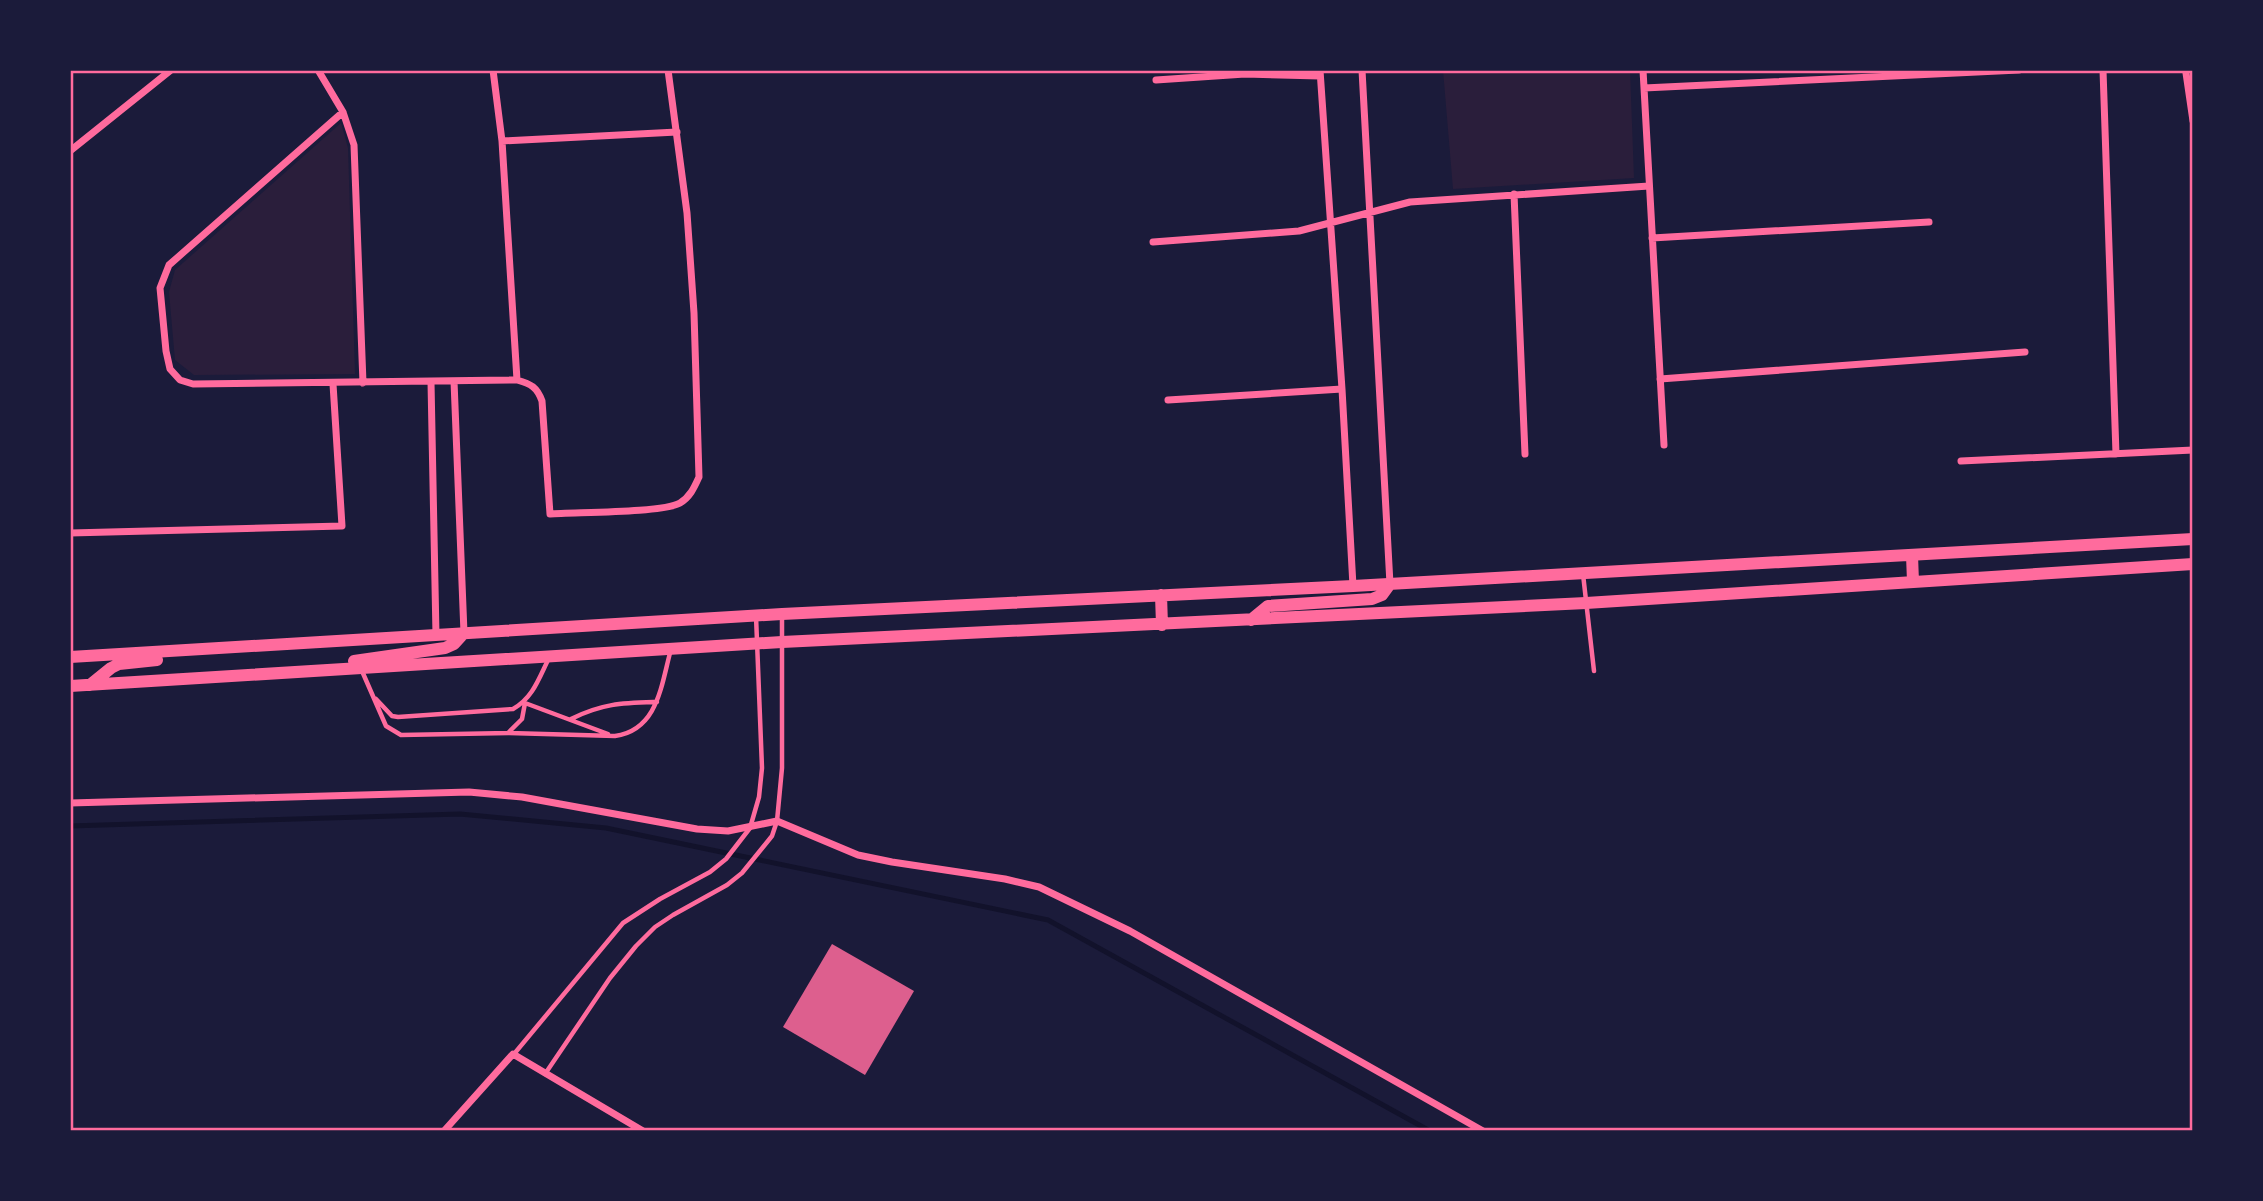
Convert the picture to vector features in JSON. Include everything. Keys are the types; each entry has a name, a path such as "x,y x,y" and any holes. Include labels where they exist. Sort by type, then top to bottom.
{"main road":[{"path":"70,657 756,615 1353,586 2193,539"},
{"path":"1912,555 1913,582"},
{"path":"70,686 757,643 1586,603 2193,564"},
{"path":"1251,620 1268,606 1373,599 1382,595 1390,584"},
{"path":"1161,595 1162,625"},
{"path":"298,671 380,656 445,649 464,633"},
{"path":"90,685 119,664 176,657 212,649"}],"street":[{"path":"70,151 170,70"},
{"path":"318,70 343,112 354,145 363,383"},
{"path":"494,70 502,141 517,380"},
{"path":"343,112 169,265 160,288 170,369 180,380 193,384 517,380 532,384 539,391 542,401 550,513 660,508 679,504 692,492 699,477 694,313 687,213 668,70"},
{"path":"1362,70 1390,584"},
{"path":"1643,70 1664,445"},
{"path":"1644,88 2019,70"},
{"path":"2103,70 2116,454"},
{"path":"2185,72 2193,81"},
{"path":"2185,72 2193,121"},
{"path":"1156,80 1245,74 1320,73 1353,586"},
{"path":"502,141 677,132"},
{"path":"1153,242 1289,232 1410,202 1649,186"},
{"path":"1514,194 1525,454"},
{"path":"1652,238 1929,222"},
{"path":"1660,379 2025,352"},
{"path":"431,382 436,635"},
{"path":"454,382 464,633"},
{"path":"70,533 342,526 333,384"},
{"path":"1168,400 1342,389"},
{"path":"1961,461 2193,450"},
{"path":"70,803 469,792 522,797 728,831 778,821 858,855 892,863 1004,879 1039,887 1067,899 1130,931 1483,1131"},
{"path":"444,1131 513,1054 642,1131"}],"lane":[{"path":"1583,573 1594,671"},
{"path":"545,1074 610,978 636,946 655,927 727,885 742,873 765,846 778,821 782,768 782,614"},
{"path":"513,1054 623,923 710,872 750,828 759,797 762,768 756,615"},
{"path":"360,667 386,726 401,736 509,733 615,736 627,734 648,719 658,702 671,648"},
{"path":"509,733 522,719 525,703 551,655"},
{"path":"373,696 392,716 398,717 513,709 525,703 615,736"},
{"path":"571,720 594,708 658,702"}],"shaded area":[{"path":"1443,70 1630,70 1634,178 1453,189"},
{"path":"341,123 348,148 355,374 194,375 175,360 169,292 175,270"}],"building":[{"path":"832,944 914,991 865,1075 783,1027"}],"waterway":[{"path":"70,826 460,814 606,828 1048,920 1430,1131"}]}
